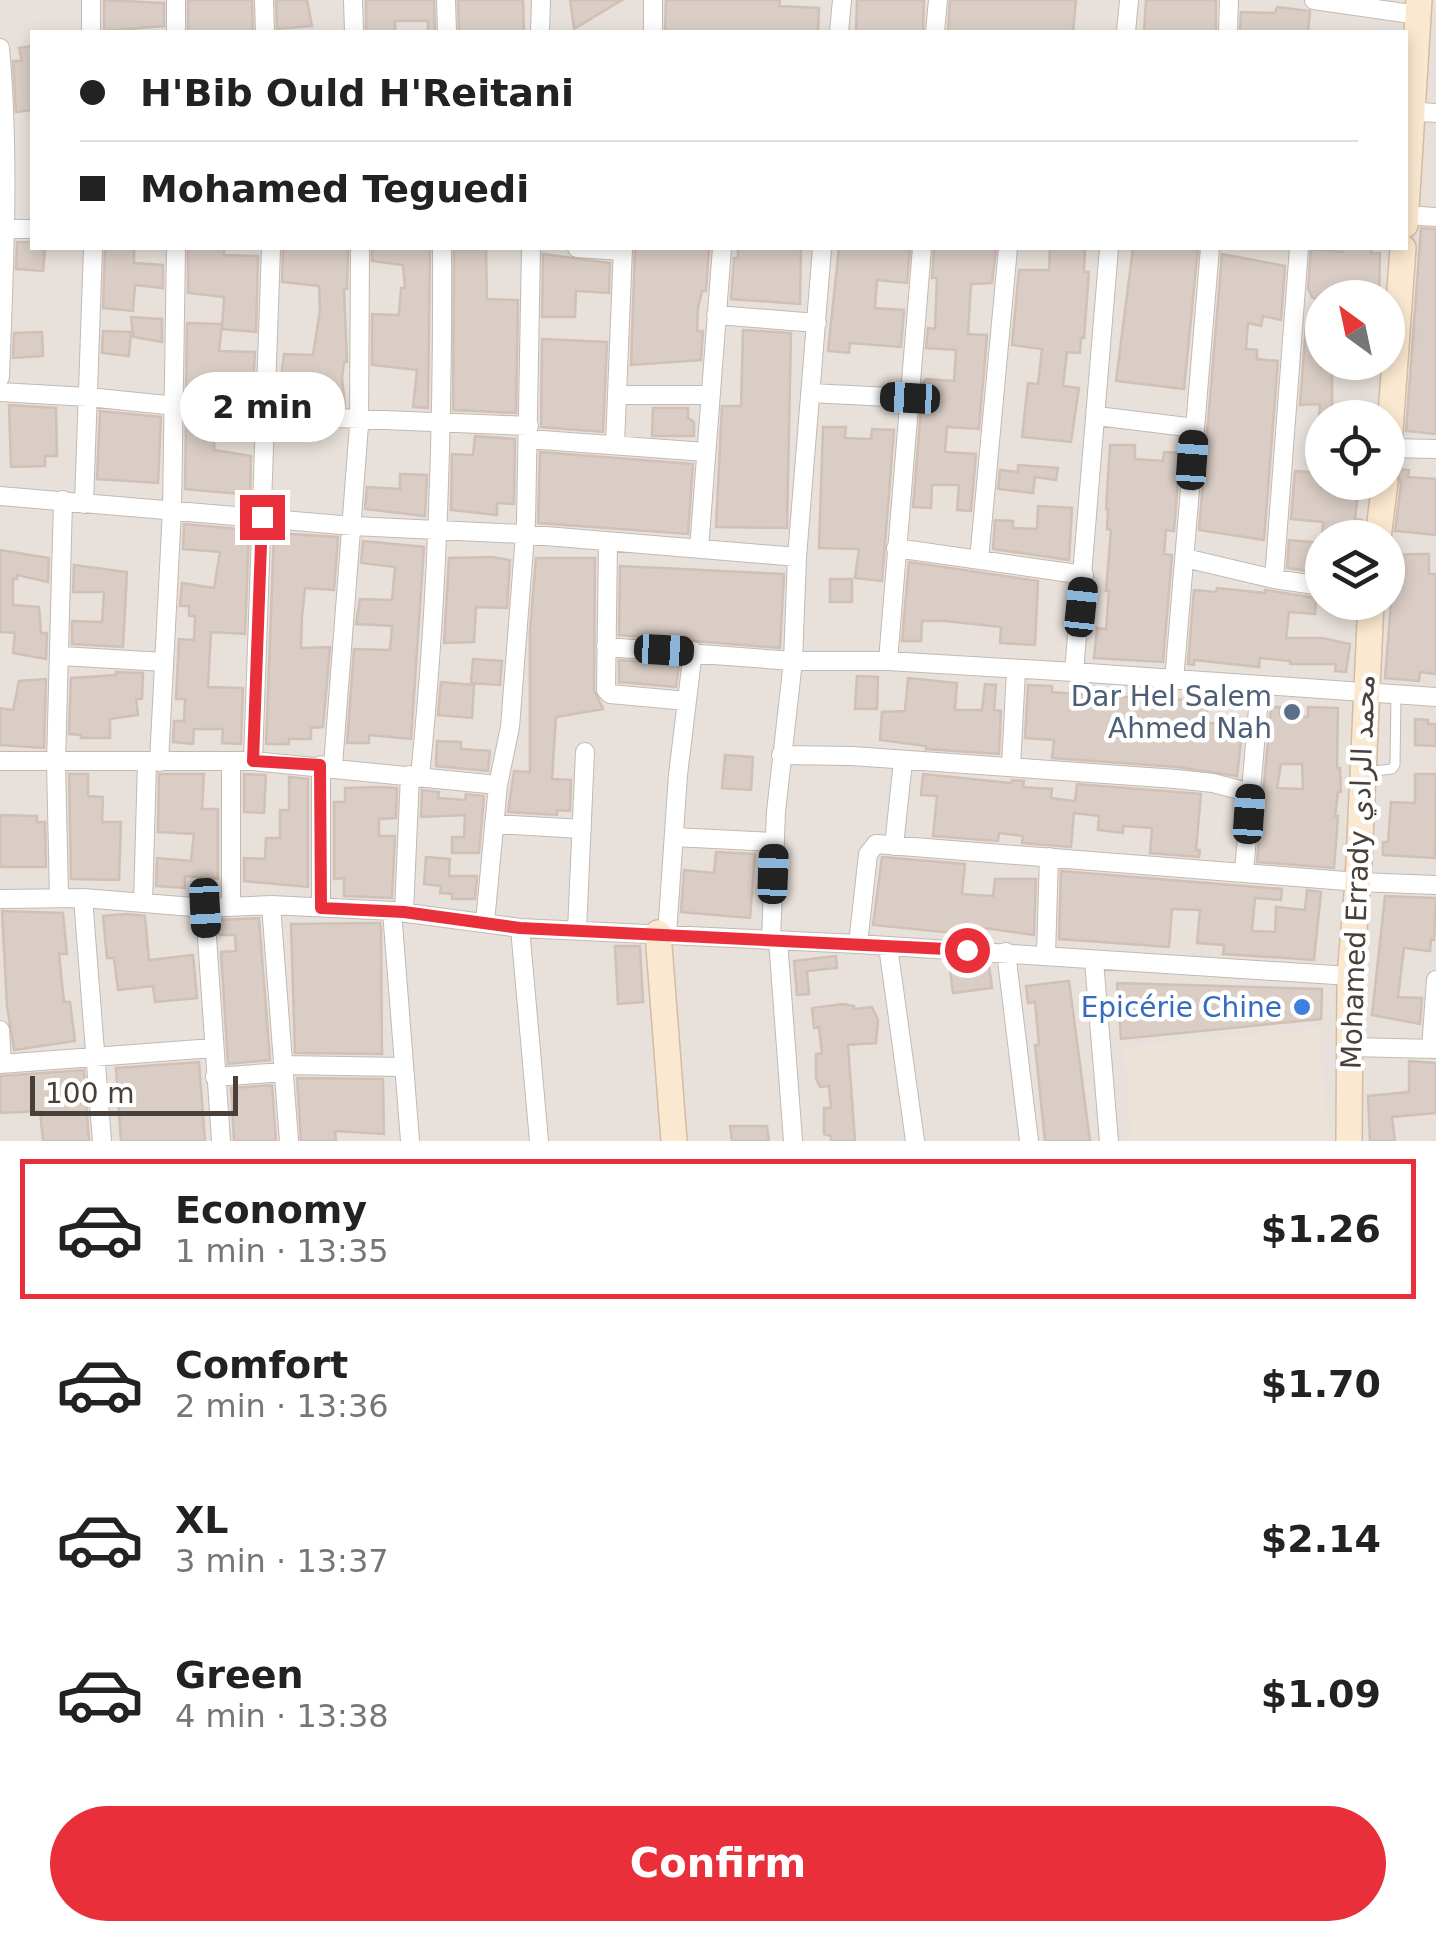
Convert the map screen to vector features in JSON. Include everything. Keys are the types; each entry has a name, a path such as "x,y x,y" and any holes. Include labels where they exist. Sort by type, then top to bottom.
{"street":[{"path":"91,0 91,30"},
{"path":"176,0 176,30"},
{"path":"264,0 265,30"},
{"path":"353,0 354,30"},
{"path":"446,0 447,30"},
{"path":"540,30 541,0"},
{"path":"652,30 653,0"},
{"path":"840,30 842,0"},
{"path":"934,30 938,0"},
{"path":"1126,30 1129,0"},
{"path":"1228,30 1230,0"},
{"path":"1315,0 1418,7 1417,112 1408,196"},
{"path":"0,48 5,106 0,377"},
{"path":"1408,215 1436,217"},
{"path":"3,228 30,229"},
{"path":"84,504 93,250"},
{"path":"143,903 164,662 172,510 176,250"},
{"path":"253,761 271,250"},
{"path":"321,908 327,766 353,526 359,420 360,250"},
{"path":"410,1141 402,1068 398,911 431,667 442,421 442,250"},
{"path":"485,922 498,785 510,727 522,534 526,522 531,250"},
{"path":"615,444 623,250"},
{"path":"699,549 722,250"},
{"path":"793,1141 774,940 774,842 794,661 797,558 822,250"},
{"path":"888,661 922,250"},
{"path":"980,560 1008,250"},
{"path":"1074,672 1109,250"},
{"path":"1174,680 1210,250"},
{"path":"1274,579 1299,250"},
{"path":"1392,400 1403,250"},
{"path":"716,315 817,322"},
{"path":"0,392 266,415 442,421 706,452"},
{"path":"810,393 910,398"},
{"path":"617,395 712,396"},
{"path":"1097,416 1195,428"},
{"path":"1405,449 1436,450"},
{"path":"0,496 797,558"},
{"path":"60,898 56,764 63,500"},
{"path":"608,542 605,688 610,694 687,702"},
{"path":"896,548 1084,575"},
{"path":"1186,558 1305,584"},
{"name":"Mohamed Errady محمد الرادي","path":"1349,1141 1350,976 1371,620"},
{"path":"606,647 794,661 888,661 1074,672 1436,697"},
{"path":"674,1141 662,933 693,652"},
{"path":"61,656 164,662"},
{"path":"1010,766 1016,670"},
{"path":"1244,872 1260,686"},
{"path":"577,930 585,752"},
{"path":"781,755 1010,766 1213,783 1250,793"},
{"path":"0,761 253,761 498,785"},
{"path":"894,846 903,761"},
{"path":"231,763 231,906"},
{"path":"494,824 582,829"},
{"path":"674,837 774,842"},
{"path":"858,944 870,848 876,844 1436,885"},
{"path":"1046,956 1049,857"},
{"path":"83,898 102,1141"},
{"path":"0,899 83,898 205,908 271,905 398,911 520,928 1006,952 1350,976"},
{"path":"271,905 289,1141"},
{"path":"205,908 221,1141"},
{"path":"520,928 539,1141"},
{"path":"888,946 915,1141"},
{"path":"1006,952 1028,1141"},
{"path":"1094,961 1109,1141"},
{"path":"1350,1047 1433,1049 1436,980"},
{"path":"0,1030 1,1064 213,1048"},
{"path":"215,1077 284,1069 402,1068"}],"lane":[{"path":"1362,772 1392,769 1395,765 1396,696"}],"shaded area":[{"path":"0,0 1436,0 1436,1141 0,1141"},
{"path":"1318,1028 1329,1141 1132,1141 1124,1047"}],"building":[{"path":"104,0 164,3 164,26 104,30"},
{"path":"188,0 252,0 253,30 188,30"},
{"path":"276,0 307,0 312,26 277,29"},
{"path":"366,0 434,0 435,30 428,30 428,21 395,21 395,30 366,30"},
{"path":"458,0 523,0 524,30 459,30"},
{"path":"570,0 622,0 574,29"},
{"path":"666,0 780,0 779,6 819,8 818,30 665,30"},
{"path":"857,0 924,0 923,30 856,30"},
{"path":"950,0 1076,0 1073,30 948,30"},
{"path":"1146,0 1216,0 1216,30 1144,30"},
{"path":"1277,7 1310,11 1308,30 1240,30 1241,12 1275,13"},
{"path":"30,46 30,110 16,112 13,61 22,61 19,48"},
{"path":"1421,228 1436,229 1436,434 1406,431"},
{"path":"17,242 30,242 30,250 45,250 43,271 16,269"},
{"path":"105,250 134,250 134,263 163,265 163,288 135,285 133,311 103,308"},
{"path":"188,250 224,250 224,255 258,256 256,332 222,329 224,297 188,293"},
{"path":"283,250 348,250 344,289 347,362 342,378 345,406 278,403 284,354 313,355 320,310 319,286 282,282"},
{"path":"372,250 430,250 428,408 413,407 417,370 372,365 372,314 399,315 401,288 405,288 403,265 372,261"},
{"path":"454,250 486,250 487,299 518,300 516,413 453,410"},
{"path":"635,250 709,250 706,291 702,291 698,308 697,331 703,331 701,360 631,365"},
{"path":"738,250 801,250 800,304 731,299 734,258 738,258"},
{"path":"839,250 910,250 907,283 877,280 875,308 904,310 901,347 850,343 849,353 828,351"},
{"path":"934,250 996,250 992,283 971,284 968,334 987,335 979,429 947,427 945,452 976,454 971,511 957,510 959,485 932,485 931,508 913,507 923,383 926,379 954,381 956,350 926,348 928,328 935,329 937,278 932,278"},
{"path":"1050,250 1085,250 1084,272 1089,272 1084,338 1080,353 1067,352 1063,386 1079,388 1071,442 1022,437 1028,383 1038,384 1042,349 1012,345 1019,270 1049,270"},
{"path":"1133,250 1198,250 1184,389 1116,381"},
{"path":"1311,250 1380,253 1379,280 1309,280"},
{"path":"543,254 610,263 609,293 576,291 575,317 542,317"},
{"path":"1222,254 1285,266 1281,320 1263,316 1261,326 1248,323 1246,349 1257,350 1257,359 1278,361 1264,540 1199,530"},
{"path":"131,317 162,319 162,342 133,337"},
{"path":"187,323 222,324 219,351 255,352 252,401 186,394"},
{"path":"743,330 791,333 787,528 716,527 722,406 741,406"},
{"path":"103,331 131,332 129,356 102,353"},
{"path":"42,332 43,356 13,358 14,333"},
{"path":"542,339 607,342 603,432 541,427"},
{"path":"1305,339 1305,380 1332,380 1332,400 1305,400 1305,405 1300,405"},
{"path":"9,405 56,408 57,456 45,456 45,466 11,467"},
{"path":"653,408 688,408 694,436 652,436"},
{"path":"100,411 161,417 158,483 97,479"},
{"path":"186,420 215,422 214,450 251,456 250,495 185,489"},
{"path":"823,427 846,427 845,438 871,439 872,429 894,430 882,581 855,578 859,549 819,548"},
{"path":"475,436 515,439 514,504 497,503 497,515 451,510 452,454 473,455"},
{"path":"1110,445 1135,445 1135,459 1163,461 1164,452 1180,453 1174,531 1166,530 1164,554 1172,555 1163,662 1094,658 1097,628 1106,629 1109,591 1111,530 1107,529 1106,509"},
{"path":"540,452 693,464 688,534 538,523"},
{"path":"1018,465 1058,468 1056,480 1035,477 1033,493 998,489 1000,470 1018,472"},
{"path":"1405,470 1409,470 1408,477 1436,479 1436,535 1405,532 1405,520 1396,520 1399,500 1405,500"},
{"path":"1295,471 1305,472 1305,500 1357,500 1355,519 1362,520 1305,520 1291,519"},
{"path":"400,474 427,475 425,516 365,509 367,487 400,489"},
{"path":"1038,506 1072,508 1069,560 993,549 995,520 1013,521 1013,528 1037,529"},
{"path":"184,524 249,530 245,634 211,632 208,687 243,688 241,744 222,743 223,729 194,729 193,744 173,742 174,721 184,721 185,699 176,699 179,639 194,640 195,616 189,616 189,606 180,606 182,583 214,588 220,552 183,549"},
{"path":"274,533 338,537 334,590 305,588 302,617 301,648 330,647 323,727 311,728 311,739 289,739 289,744 266,744"},
{"path":"1289,540 1305,541 1305,571 1287,568"},
{"path":"363,541 424,547 411,739 369,735 369,743 347,743 354,649 390,650 392,626 356,624 360,599 392,600 395,567 361,563"},
{"path":"0,550 49,558 48,582 17,575 17,579 13,578 13,605 39,607 41,633 47,633 46,659 13,653 15,633 0,632"},
{"path":"1429,554 1429,574 1436,574 1436,674 1420,672 1419,681 1385,678 1390,620 1405,620 1405,555"},
{"path":"449,558 510,560 507,608 476,607 474,642 444,643"},
{"path":"536,558 595,558 594,690 603,709 556,717 552,779 571,780 570,811 557,810 557,815 508,812 514,771 530,772 530,630"},
{"path":"909,562 1038,581 1035,645 1000,643 1001,627 945,621 922,621 921,641 902,641"},
{"path":"74,565 127,572 123,647 72,644 72,621 102,622 104,592 73,592"},
{"path":"620,566 784,574 780,648 619,635"},
{"path":"830,579 852,579 852,602 830,602"},
{"path":"1217,588 1265,590 1305,596 1305,613 1289,612 1286,638 1322,638 1350,644 1346,672 1335,671 1336,664 1290,664 1260,658 1259,667 1194,660 1194,665 1188,664 1194,590 1216,592"},
{"path":"473,659 502,661 500,685 471,683"},
{"path":"619,660 679,665 676,687 619,682"},
{"path":"143,673 142,699 136,699 138,715 110,719 110,738 69,734 71,678"},
{"path":"857,676 878,677 877,709 855,709"},
{"path":"908,678 957,683 955,710 982,710 985,684 996,685 994,710 1001,711 999,754 926,749 880,740 882,712 905,711"},
{"path":"46,679 44,748 0,745 0,708 13,710 19,681"},
{"path":"441,682 474,685 472,718 438,715"},
{"path":"1028,685 1052,686 1052,692 1208,701 1206,723 1243,725 1237,776 1177,767 1052,758 1054,740 1025,738"},
{"path":"1271,707 1280,707 1280,715 1308,717 1308,707 1338,708 1337,768 1341,792 1335,816 1334,868 1257,862","holes":["1281,764 1302,764 1303,789 1277,788"]},
{"path":"1415,719 1436,724 1436,746 1415,745"},
{"path":"437,741 461,742 461,749 490,751 488,771 436,766"},
{"path":"725,755 753,757 751,790 722,788"},
{"path":"69,774 88,774 88,796 103,797 102,822 121,822 119,880 71,879"},
{"path":"159,774 204,774 202,809 218,809 218,879 185,876 185,888 156,886 157,858 191,861 194,834 158,832"},
{"path":"244,774 266,775 264,813 244,812"},
{"path":"923,774 1024,781 1023,787 1052,789 1051,798 1075,801 1077,784 1201,794 1196,850 1200,850 1199,857 1150,853 1152,828 1123,826 1123,833 1098,830 1099,816 1074,813 1071,847 1022,843 1023,836 999,833 998,841 933,836 937,796 921,795"},
{"path":"1415,774 1436,774 1435,858 1383,855 1383,842 1388,842 1391,802 1415,803"},
{"path":"289,777 308,779 308,887 244,881 244,858 265,859 266,838 280,838 280,810 289,810"},
{"path":"345,788 397,788 396,818 379,819 379,836 395,836 392,898 344,896 344,878 334,879 334,802 345,802"},
{"path":"422,790 439,792 438,798 465,800 466,794 484,796 479,853 452,853 452,837 464,837 465,815 421,817"},
{"path":"0,815 37,816 37,822 45,822 46,867 0,867"},
{"path":"716,852 755,854 750,918 681,912 684,870 714,873"},
{"path":"426,857 450,859 449,876 477,876 475,899 452,899 452,894 440,893 441,886 424,884"},
{"path":"882,857 965,864 962,894 993,896 995,879 1036,879 1034,935 984,928 983,936 873,925"},
{"path":"1061,871 1282,889 1281,900 1255,898 1252,931 1275,932 1276,907 1305,910 1307,890 1321,892 1314,960 1223,954 1224,945 1197,943 1200,910 1172,909 1169,947 1059,939"},
{"path":"1385,896 1436,898 1430,951 1404,948 1398,997 1422,998 1420,1024 1372,1015"},
{"path":"2,911 63,913 67,954 59,954 64,1002 70,1002 75,1041 14,1050 7,1006"},
{"path":"103,916 145,916 149,960 193,955 197,998 155,1002 153,986 118,990 114,958 107,958"},
{"path":"259,918 270,1060 228,1064 221,952 236,951 235,935 219,935 218,920"},
{"path":"380,923 382,1054 295,1053 291,924"},
{"path":"615,946 640,946 643,1002 618,1004"},
{"path":"836,956 837,968 807,971 809,994 797,995 794,961"},
{"path":"989,965 992,988 953,993 950,969"},
{"path":"1069,981 1090,1141 1045,1141 1035,1045 1039,1045 1035,1002 1028,1003 1026,986"},
{"path":"1117,983 1322,989 1321,1019 1121,1039"},
{"path":"843,1004 854,1009 872,1007 878,1020 876,1043 848,1045 855,1141 831,1141 831,1136 824,1134 824,1108 831,1108 829,1086 820,1087 816,1078 816,1054 822,1053 812,1008"},
{"path":"1409,1061 1436,1063 1436,1113 1392,1117 1395,1141 1370,1141 1368,1096 1409,1092"},
{"path":"199,1062 205,1141 121,1141 116,1068"},
{"path":"84,1070 89,1141 43,1141 40,1111 0,1113 0,1076"},
{"path":"297,1078 383,1079 384,1134 335,1131 336,1141 301,1141"},
{"path":"272,1085 276,1141 234,1141 231,1088"},
{"path":"730,1126 767,1126 769,1141 732,1141"}],"place":[{"name":"Dar Hel Salem Ahmed Nah","path":"1292,712"},
{"name":"Epicérie Chine","path":"1302,1007"}],"route":[{"path":"262,517 253,761 320,765 321,908 404,912 520,928 967,950"}]}
